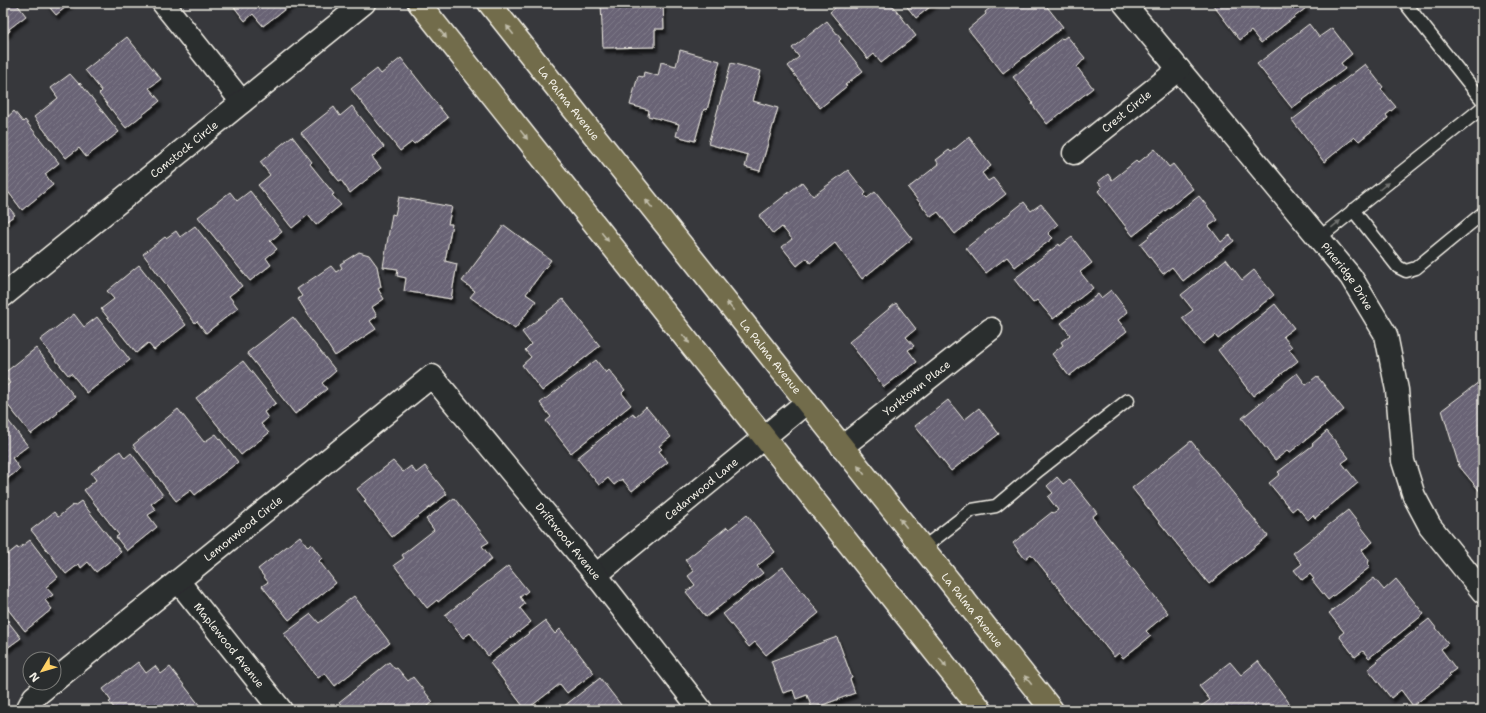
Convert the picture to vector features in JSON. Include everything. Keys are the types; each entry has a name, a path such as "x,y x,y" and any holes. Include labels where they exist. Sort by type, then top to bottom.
{"main road":[{"path":"419,3 981,710"},
{"name":"La Palma Avenue","path":"489,3 1052,710"}],"street":[{"path":"163,3 242,102"},
{"name":"Comstock Circle","path":"3,296 364,3"},
{"name":"Pineridge Drive","path":"1124,3 1351,278 1386,335 1397,390 1403,461 1414,496 1430,526 1483,592"},
{"name":"Crest Circle","path":"1074,153 1179,69"},
{"name":"Yorktown Place","path":"842,447 991,330"},
{"name":"Driftwood Avenue","path":"432,376 596,575 701,710"},
{"name":"Lemonwood Circle","path":"62,675 432,376"},
{"name":"Cedarwood Lane","path":"596,575 807,402"},
{"name":"Maplewood Avenue","path":"178,581 281,710"},
{"path":"27,710 34,697 41,691"}],"lane":[{"path":"1405,3 1483,101"},
{"path":"1319,238 1483,107"},
{"path":"1353,210 1398,267 1406,271 1416,268 1483,214"},
{"path":"923,548 972,510 996,506 1128,400"}],"building":[{"path":"3,3 16,3 26,16 9,29 10,31 3,36"},
{"path":"46,3 71,3 56,15"},
{"path":"231,3 293,3 263,26 253,14 245,21"},
{"path":"601,3 663,3 664,29 655,29 655,47 603,48"},
{"path":"839,3 891,3 916,36 881,63 874,54 868,59 830,12 840,4"},
{"path":"904,3 935,3 916,18"},
{"path":"996,3 1044,3 1063,27 1003,73 968,29 986,14 985,12"},
{"path":"1216,3 1302,3 1306,8 1261,43 1251,31 1240,40 1213,5"},
{"path":"827,21 841,39 839,41 863,71 820,108 788,66 799,57 792,48"},
{"path":"1309,24 1319,37 1332,28 1352,54 1341,63 1345,69 1292,108 1257,64"},
{"path":"1067,36 1085,58 1077,67 1093,88 1047,124 1013,77 1062,38 1063,39"},
{"path":"127,37 161,79 149,88 160,101 126,128 99,94 102,91 85,70"},
{"path":"680,50 720,61 707,110 704,109 695,141 676,136 679,124 648,116 649,110 630,105 638,76 643,77 644,72 658,76 661,62 676,66"},
{"path":"401,58 448,118 414,144 412,142 400,151 351,89 377,69 381,74"},
{"path":"731,63 761,71 753,101 778,108 760,171 745,167 748,155 708,144"},
{"path":"1365,64 1383,87 1381,89 1396,107 1386,115 1388,118 1359,141 1355,137 1324,162 1292,120"},
{"path":"70,74 79,84 80,83 119,132 86,157 79,148 66,158 34,117 58,98 51,88"},
{"path":"352,106 384,147 372,157 381,168 350,193 341,180 339,181 301,133 334,107 340,116"},
{"path":"14,111 23,122 25,120 59,163 45,174 53,185 22,210 3,185 3,121"},
{"path":"292,136 312,162 310,164 334,194 332,195 341,205 316,225 308,215 292,228 258,185 270,175 260,162"},
{"path":"969,137 991,166 982,173 988,181 993,178 1006,194 955,234 938,212 931,217 908,188 939,164 936,160 949,150 951,152"},
{"path":"1155,149 1169,167 1173,164 1193,189 1133,236 1098,191 1102,187 1098,182 1108,174 1112,180 1136,161 1138,163"},
{"path":"848,170 866,193 864,195 867,198 875,192 912,239 862,279 835,243 810,263 807,258 797,266 782,247 792,239 782,227 773,234 759,216 802,182 813,196"},
{"path":"250,191 282,232 270,241 277,249 266,258 271,265 250,281 198,217 230,192 237,201"},
{"path":"1199,196 1218,220 1209,226 1221,242 1230,235 1234,241 1183,281 1172,267 1163,274 1140,244"},
{"path":"399,197 452,207 448,224 452,224 445,261 457,264 451,299 404,291 406,278 397,276 398,269 383,267 392,214 395,215"},
{"path":"3,200 15,215 3,224"},
{"path":"1024,202 1031,211 1041,204 1058,225 1048,233 1053,238 1015,267 1007,257 986,273 966,248"},
{"path":"504,225 551,260 526,294 536,301 515,329 470,297 475,291 462,281"},
{"path":"195,226 242,286 229,296 238,308 206,333 197,321 195,323 143,254 165,237 166,238 176,231 180,237"},
{"path":"1072,237 1092,263 1080,272 1093,288 1053,319 1037,300 1033,303 1014,279 1059,244 1060,246"},
{"path":"359,252 369,255 377,266 381,287 378,289 384,299 372,307 377,316 370,321 376,329 335,356 298,299 302,296 297,289 331,266 336,272 342,268 340,264"},
{"path":"1226,259 1242,280 1254,270 1274,295 1218,339 1215,335 1203,344 1182,318 1193,310 1181,295"},
{"path":"139,265 186,325 154,350 148,343 136,353 101,309 114,299 107,291"},
{"path":"1111,290 1128,312 1118,320 1127,331 1069,376 1052,354 1063,345 1061,342 1070,335 1061,323 1098,294 1101,298"},
{"path":"563,299 600,346 542,391 522,365 531,357 525,350 531,344 522,332"},
{"path":"896,303 916,329 906,337 914,346 908,350 917,362 884,387 849,342"},
{"path":"1275,304 1294,328 1283,336 1292,347 1289,349 1298,361 1253,396 1218,350"},
{"path":"74,314 84,327 97,317 130,360 87,393 71,373 68,375 40,340"},
{"path":"293,317 336,371 322,383 327,389 295,414 247,353"},
{"path":"36,348 75,397 57,411 58,413 31,434 3,399 3,389 10,383 3,374"},
{"path":"596,360 606,373 609,370 625,390 622,393 631,405 571,453 546,421 551,417 540,403"},
{"path":"243,361 276,403 264,412 268,418 261,424 269,433 241,455 196,398"},
{"path":"1297,373 1306,385 1317,376 1344,410 1289,453 1287,451 1275,460 1242,418"},
{"path":"1483,379 1483,495 1459,466 1442,410"},
{"path":"948,400 964,420 979,408 999,434 951,471 915,426"},
{"path":"646,407 671,437 659,446 662,449 659,451 668,462 632,491 622,479 614,485 608,478 599,485 577,458 633,413 635,417"},
{"path":"178,409 204,442 216,434 238,462 195,495 191,490 176,501 133,445"},
{"path":"3,414 28,446 12,458 20,469 3,482"},
{"path":"1327,431 1349,458 1342,463 1358,483 1315,518 1313,515 1308,520 1297,507 1292,511 1269,483 1280,474 1278,472 1313,445 1312,444"},
{"path":"1191,441 1268,536 1209,584 1132,488"},
{"path":"120,451 125,458 131,453 163,495 151,504 156,510 148,515 157,527 127,551 116,537 119,535 84,490 96,480 91,473"},
{"path":"393,461 403,472 411,466 416,473 425,466 447,494 392,537 364,501 366,500 357,489"},
{"path":"1057,477 1063,484 1070,479 1097,513 1092,517 1168,613 1146,631 1151,636 1123,658 1119,653 1114,657 1031,554 1025,559 1013,543 1052,512 1053,513 1058,510 1048,497 1053,493 1047,486"},
{"path":"454,498 489,542 482,546 492,559 438,602 437,600 427,608 394,565 404,558 402,555 434,530 426,519"},
{"path":"81,501 121,552 96,572 88,562 81,568 79,564 66,574 31,530 54,512 58,517 73,505 74,506"},
{"path":"1348,510 1373,542 1362,550 1369,560 1368,565 1370,567 1328,600 1312,580 1314,579 1310,574 1302,580 1294,570 1302,564 1293,553"},
{"path":"747,515 775,552 757,566 763,573 706,617 686,592 695,585 688,576 694,571 685,560 727,527 729,529"},
{"path":"300,536 308,547 311,544 322,558 319,561 336,583 289,620 262,586 268,582 258,569"},
{"path":"30,540 58,577 46,587 53,595 45,600 52,609 25,631 3,603 3,558 17,547 18,549"},
{"path":"508,566 528,591 520,597 525,604 520,608 531,622 488,656 470,633 463,638 445,615"},
{"path":"783,567 819,613 766,655 755,642 749,647 723,614"},
{"path":"1374,578 1384,590 1396,579 1424,614 1369,658 1363,651 1355,657 1339,636 1344,632 1329,613"},
{"path":"354,596 390,643 335,686 325,673 318,678 284,634 311,614 319,623"},
{"path":"3,615 21,638 3,651"},
{"path":"1429,619 1448,643 1441,649 1456,669 1449,674 1451,676 1413,706 1401,690 1391,698 1368,669 1378,661 1377,660"},
{"path":"545,621 555,634 560,629 594,673 567,693 560,684 526,710 490,663"},
{"path":"837,637 852,678 850,679 855,693 812,709 807,695 796,699 793,690 783,693 771,661"},
{"path":"1258,661 1293,708 1290,710 1199,710 1198,708 1210,700 1199,686 1230,662 1241,675"},
{"path":"138,662 146,673 155,666 161,674 170,667 200,706 194,710 116,710 109,702 111,701 103,689"},
{"path":"389,662 395,669 397,668 408,681 413,677 433,702 423,710 345,710 339,702"},
{"path":"600,678 621,705 614,710 559,710"}]}
